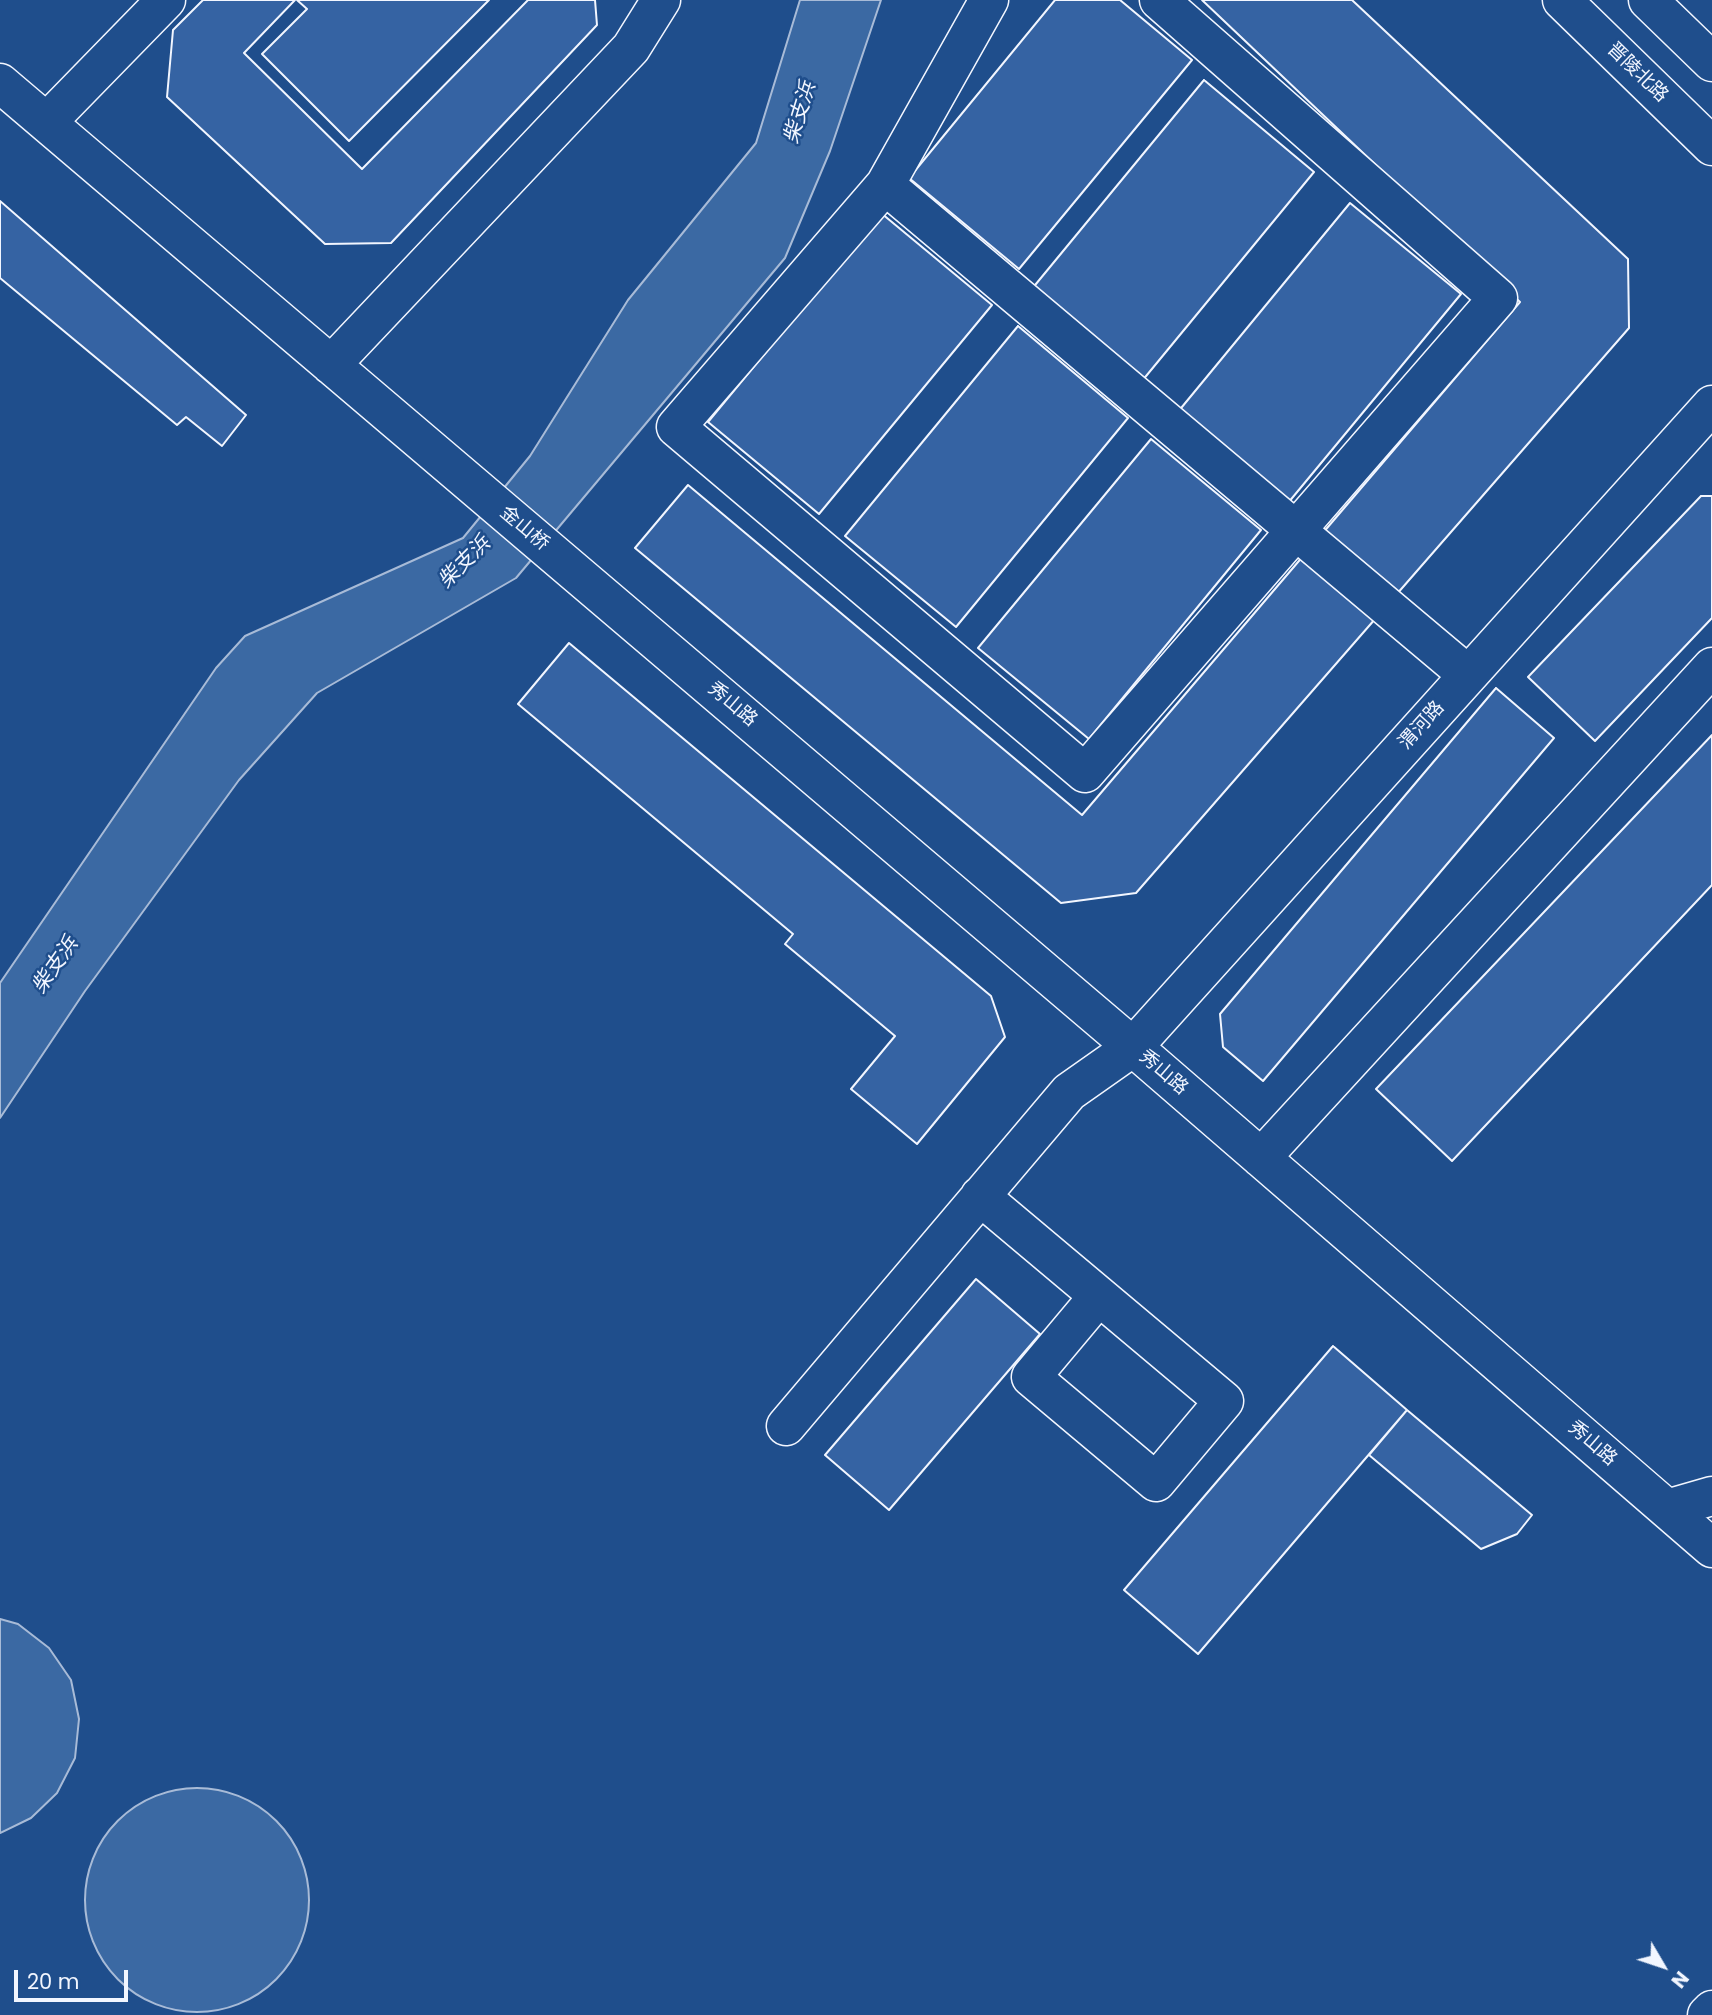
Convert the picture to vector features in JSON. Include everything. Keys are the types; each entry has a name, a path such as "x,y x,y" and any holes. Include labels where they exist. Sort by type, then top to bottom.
{"street":[{"path":"47,122 166,0"},
{"path":"331,365 631,48 661,0"},
{"path":"989,0 885,185 676,427 1085,773 1498,298 1160,0"},
{"name":"晋陵北路","path":"1562,0 1712,146"},
{"path":"1648,0 1712,62"},
{"name":"金山桥","path":"0,83 611,602"},
{"path":"885,185 1468,675"},
{"name":"渭河路","path":"786,1426 1069,1091 1133,1047 1468,675 1708,417"},
{"name":"秀山路","path":"611,602 1133,1047 1712,1548"},
{"path":"1261,1158 1712,667"},
{"path":"980,1196 1224,1401 1156,1482 1031,1377 1098,1297"},
{"path":"1667,1509 1712,1496"},
{"path":"1707,2015 1712,2010"}],"water":[{"name":"柴支浜","path":"800,0 881,0 830,151 785,258 516,578 317,693 239,780 85,991 0,1118 0,983 216,668 245,636 463,538 530,456 628,300 756,143"},
{"path":"0,1619 18,1624 49,1648 71,1680 79,1719 75,1758 57,1793 31,1818 0,1833"},
{"path":"186,1788 208,1788 250,1801 268,1813 284,1829 301,1857 309,1900 301,1943 284,1971 268,1987 240,2004 208,2012 186,2012 144,1999 126,1987 110,1971 93,1943 85,1911 85,1889 98,1847 110,1829 126,1813 154,1796"}],"building":[{"path":"203,0 295,0 244,53 362,169 528,0 595,0 597,25 391,243 325,244 167,97 173,30"},
{"path":"297,0 489,0 349,141 262,54 307,9"},
{"path":"1055,0 1120,0 1192,60 1019,269 909,178"},
{"path":"1202,0 1352,0 1628,259 1629,328 1136,893 1061,903 635,548 688,485 1082,815 1520,302"},
{"path":"1204,80 1314,172 1142,381 1031,290"},
{"path":"0,201 246,415 222,446 186,417 177,425 0,278"},
{"path":"1350,203 1461,294 1288,503 1177,413"},
{"path":"881,213 992,305 819,514 708,422"},
{"path":"1018,326 1128,418 956,627 845,536"},
{"path":"1151,439 1261,530 1089,739 978,648"},
{"path":"1701,496 1712,496 1712,618 1595,741 1528,677"},
{"path":"569,643 991,996 1005,1037 917,1144 851,1089 895,1036 785,944 793,934 518,704"},
{"path":"1496,688 1554,738 1263,1081 1223,1047 1220,1014"},
{"path":"1712,735 1712,885 1452,1161 1376,1089"},
{"path":"976,1279 1040,1334 889,1510 825,1455"},
{"path":"1333,1346 1407,1410 1198,1654 1124,1590"},
{"path":"1407,1410 1532,1515 1517,1534 1481,1549 1369,1455"}]}
